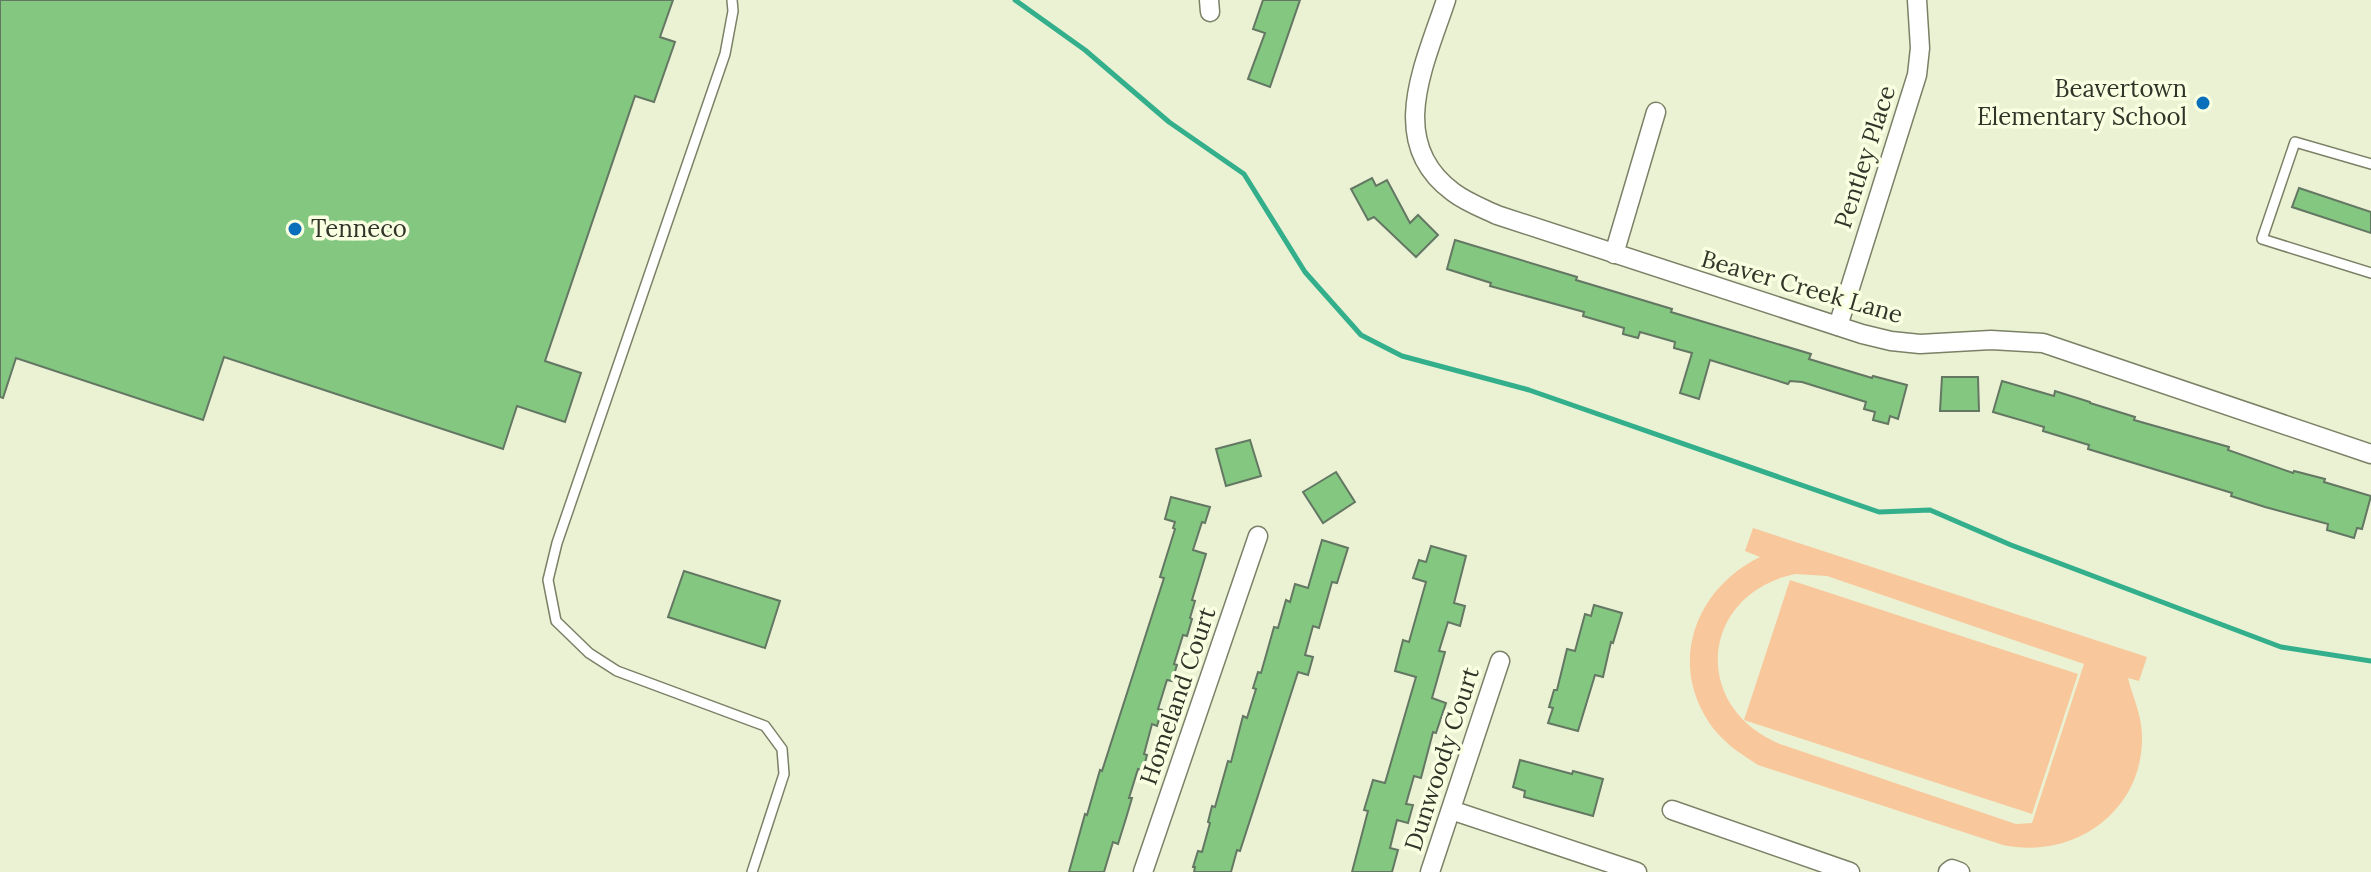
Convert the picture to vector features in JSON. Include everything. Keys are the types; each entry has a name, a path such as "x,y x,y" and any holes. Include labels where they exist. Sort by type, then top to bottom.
{"street":[{"name":"Beaver Creek Lane","path":"1446,0 1418,84 1415,135 1434,175 1468,202 1497,215 1614,254 1877,338 1920,344 1991,340 2043,343 2371,454"},
{"name":"Pentley Place","path":"1838,326 1917,75 1920,48 1917,0"},
{"path":"1614,254 1656,112"},
{"name":"Homeland Court","path":"1143,872 1258,536"},
{"name":"Dunwoody Court","path":"1430,872 1500,661"},
{"path":"1451,810 1637,872"},
{"path":"1672,810 1850,872"},
{"path":"1948,872 1952,869 1960,872"}],"lane":[{"path":"732,0 733,11 725,54 557,543 548,580 556,621 589,653 617,671 765,726 782,749 784,774 752,872"},
{"path":"2371,164 2295,142 2262,239 2371,273"}],"shaded area":[{"path":"1753,528 2147,657 2139,681 2128,678 2142,729 2139,764 2131,788 2117,808 2099,825 2078,837 2054,845 2029,848 2003,845 1758,765 1731,746 1713,728 1696,697 1691,673 1691,650 1696,627 1706,606 1738,570 1760,557 1745,551","holes":["1795,574 1827,576 2084,664 2032,823 2016,824 1780,744 1751,727 1731,705 1720,679 1718,653 1725,627 1740,604 1763,586"]},
{"path":"1790,580 2078,674 2032,814 1744,720"}],"building":[{"name":"Tenneco","path":"0,0 673,0 660,37 675,42 654,102 635,96 545,361 581,373 565,422 517,406 503,449 224,357 203,420 16,358 3,398 0,397"},
{"path":"1263,0 1300,0 1270,87 1248,79 1265,33 1253,29"},
{"path":"1372,178 1376,186 1387,180 1410,223 1418,215 1438,235 1416,257 1374,217 1368,220 1351,189"},
{"path":"2299,188 2371,212 2371,233 2292,207"},
{"path":"1455,240 1577,277 1576,280 1672,309 1671,312 1811,354 1809,359 1907,385 1898,419 1890,416 1888,424 1873,420 1875,412 1864,409 1866,402 1802,382 1790,381 1788,384 1710,360 1699,399 1680,393 1692,353 1674,348 1675,342 1640,332 1638,338 1623,334 1624,328 1583,316 1584,312 1490,286 1491,283 1447,269"},
{"path":"1942,377 1978,377 1979,411 1940,411"},
{"path":"2002,381 2054,396 2055,391 2135,417 2134,420 2229,447 2228,450 2293,473 2325,479 2324,482 2371,496 2362,529 2357,528 2354,538 2327,530 2328,524 2265,507 2231,496 2232,493 2088,449 2089,445 2043,431 2044,427 1993,412"},
{"path":"1250,440 1261,476 1226,486 1216,449"},
{"path":"1336,472 1355,502 1323,523 1303,492"},
{"path":"1171,497 1210,507 1193,550 1206,554 1192,600 1195,601 1192,619 1187,636 1183,635 1172,681 1167,680 1158,709 1162,710 1157,726 1152,724 1143,770 1138,769 1118,844 1113,842 1104,872 1069,872 1085,814 1102,771 1164,578 1160,577 1175,529 1175,522 1165,519"},
{"path":"1322,540 1348,548 1337,583 1332,582 1319,628 1313,626 1305,655 1313,657 1308,675 1298,672 1231,872 1194,872 1198,851 1202,852 1210,823 1212,806 1215,807 1228,761 1231,762 1243,716 1247,718 1256,689 1253,688 1258,672 1261,673 1274,627 1278,628 1286,600 1290,602 1295,584 1308,588"},
{"path":"1431,546 1466,556 1454,603 1465,606 1460,626 1448,622 1439,651 1445,652 1432,698 1446,703 1436,733 1433,732 1421,778 1414,776 1406,804 1413,805 1408,823 1397,820 1390,848 1398,850 1392,872 1352,872 1373,780 1385,783 1416,677 1395,671 1403,640 1409,642 1426,582 1413,578 1419,560 1426,562"},
{"path":"684,571 780,601 765,648 668,617"},
{"path":"1594,605 1622,613 1603,677 1595,675 1578,731 1548,723 1553,708 1549,707 1554,690 1557,690 1567,649 1575,651 1585,614 1591,616"},
{"path":"1520,760 1603,779 1593,816 1524,797 1525,791 1513,787"}],"waterway":[{"path":"1015,0 1085,50 1169,122 1244,174 1305,272 1361,335 1402,356 1529,390 1879,512 1930,510 2011,545 2281,647 2371,661"}],"place":[{"name":"Beavertown Elementary School","path":"2203,103"},
{"name":"Tenneco","path":"295,229"}]}
